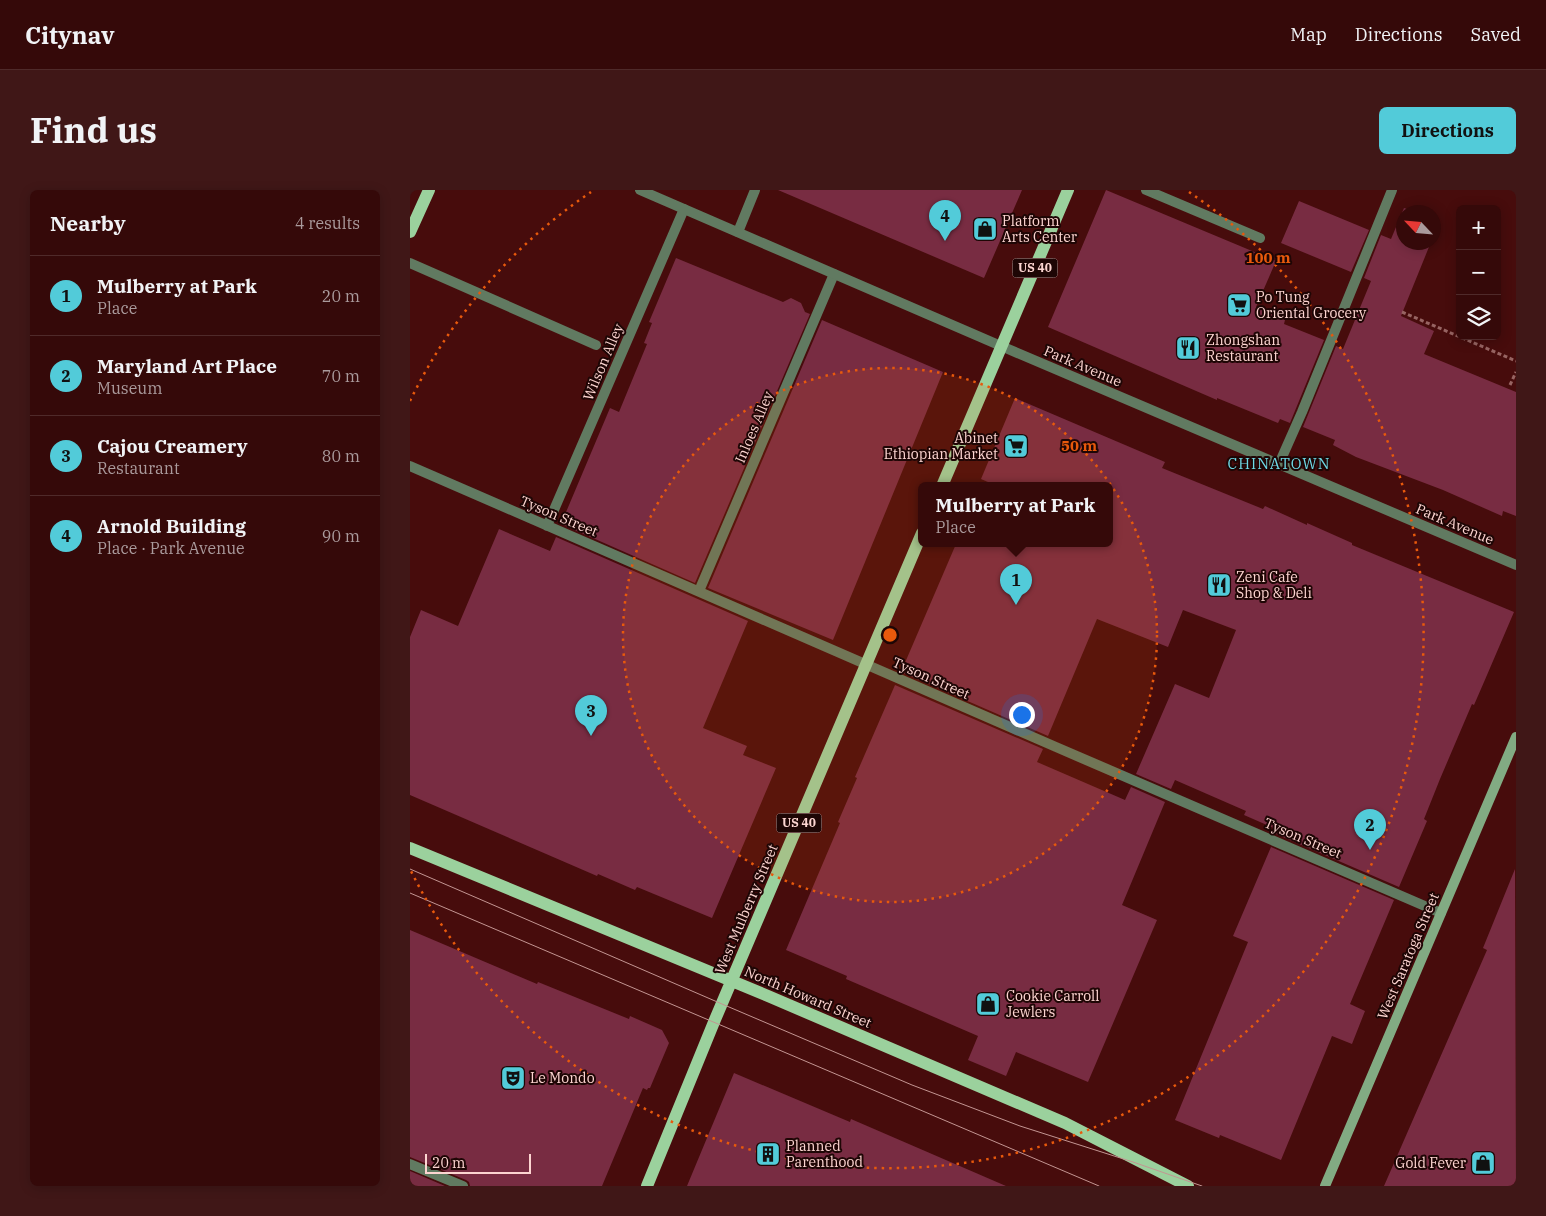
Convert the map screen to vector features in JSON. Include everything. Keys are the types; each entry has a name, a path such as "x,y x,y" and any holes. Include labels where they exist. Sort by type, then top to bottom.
{"main road":[{"path":"410,232 429,190"},
{"name":"US 40","path":"944,482 1068,190"},
{"name":"West Mulberry Street","path":"647,1186 918,542"},
{"name":"West Saratoga Street","path":"1325,1186 1516,737"},
{"name":"North Howard Street","path":"410,848 732,981 1065,1123 1188,1186"}],"street":[{"name":"Park Avenue","path":"640,190 1516,565"},
{"path":"738,232 755,190"},
{"path":"1146,190 1260,238"},
{"path":"1279,464 1392,190"},
{"name":"Wilson Alley","path":"547,526 684,209"},
{"path":"410,263 596,345"},
{"name":"Inloes Alley","path":"699,592 834,274"},
{"name":"Tyson Street","path":"410,466 1441,912"},
{"path":"410,1164 463,1186"}],"path":[{"path":"1402,312 1516,361"},
{"path":"1510,385 1516,372"}],"building":[{"path":"778,190 1022,190 984,278"},
{"path":"1106,190 1276,261 1256,307 1285,320 1284,324 1324,340 1290,423 1280,419 1278,423 1217,398 1217,400 1048,327"},
{"path":"1299,201 1369,230 1351,272 1281,243"},
{"path":"1396,227 1396,250 1428,250 1401,316 1434,331 1424,354 1516,392 1516,516 1503,511 1502,516 1443,490 1356,457 1333,445 1335,440 1303,427 1336,346 1343,349 1371,281 1364,278 1381,235 1391,239"},
{"path":"676,258 783,302 791,298 801,303 805,312 810,314 695,583 561,524 610,408 619,412 647,344 644,343 652,323 649,322"},
{"path":"822,320 943,372 833,640 708,588"},
{"path":"1015,398 1165,462 1162,468 1263,509 1265,506 1307,525 1307,523 1352,543 1352,545 1514,612 1440,779 1424,819 1427,821 1399,887 1276,834 1278,830 1244,815 1246,811 1175,780 1171,789 1136,774 1175,684 1209,698 1236,630 1183,610 1168,647 1097,619 1048,736 901,672 955,547 1113,547 1113,482 988,482 981,479"},
{"path":"499,529 550,551 556,537 748,621 703,728 747,746 743,755 776,768 712,918 637,887 635,890 598,874 597,876 410,795 410,637 421,610 458,626"},
{"path":"895,685 1043,749 1037,762 1125,800 1131,787 1165,802 1122,905 1157,920 1088,1082 1016,1052 1006,1076 968,1060 978,1036 846,979 847,976 786,950 840,823 838,822 857,778 855,777"},
{"path":"1271,847 1394,900 1350,1004 1365,1011 1352,1044 1332,1036 1281,1160 1220,1135 1219,1138 1175,1120 1248,942 1233,936"},
{"path":"1515,869 1516,1186 1384,1186 1487,950 1483,948"},
{"path":"410,930 537,984 538,982 629,1019 630,1016 662,1030 669,1043 650,1088 647,1090 643,1088 602,1186 470,1186 466,1180 410,1157"},
{"name":"Planned Parenthood","path":"734,1073 850,1122 851,1119 1006,1186 687,1186"},
{"path":"410,1171 445,1186 410,1186"}],"tram line":[{"path":"410,869 912,1085 1020,1126 1202,1186"},
{"path":"410,893 1099,1186"}],"place":[{"name":"Platform Arts Center","path":"985,229"},
{"name":"Arnold Building","path":"945,241"},
{"name":"Po Tung Oriental Grocery","path":"1239,305"},
{"name":"Zhongshan Restaurant","path":"1188,348"},
{"name":"Abinet Ethiopian Market","path":"1016,446"},
{"name":"Zeni Cafe Shop & Deli","path":"1219,585"},
{"name":"Mulberry at Park","path":"1016,605"},
{"name":"Cajou Creamery","path":"591,736"},
{"name":"Maryland Art Place","path":"1370,850"},
{"name":"Cookie Carroll Jewlers","path":"988,1004"},
{"name":"Le Mondo","path":"513,1078"},
{"name":"Planned Parenthood","path":"768,1154"},
{"name":"Gold Fever","path":"1483,1163"}],"district":[{"name":"CHINATOWN","path":"1279,464"}]}
